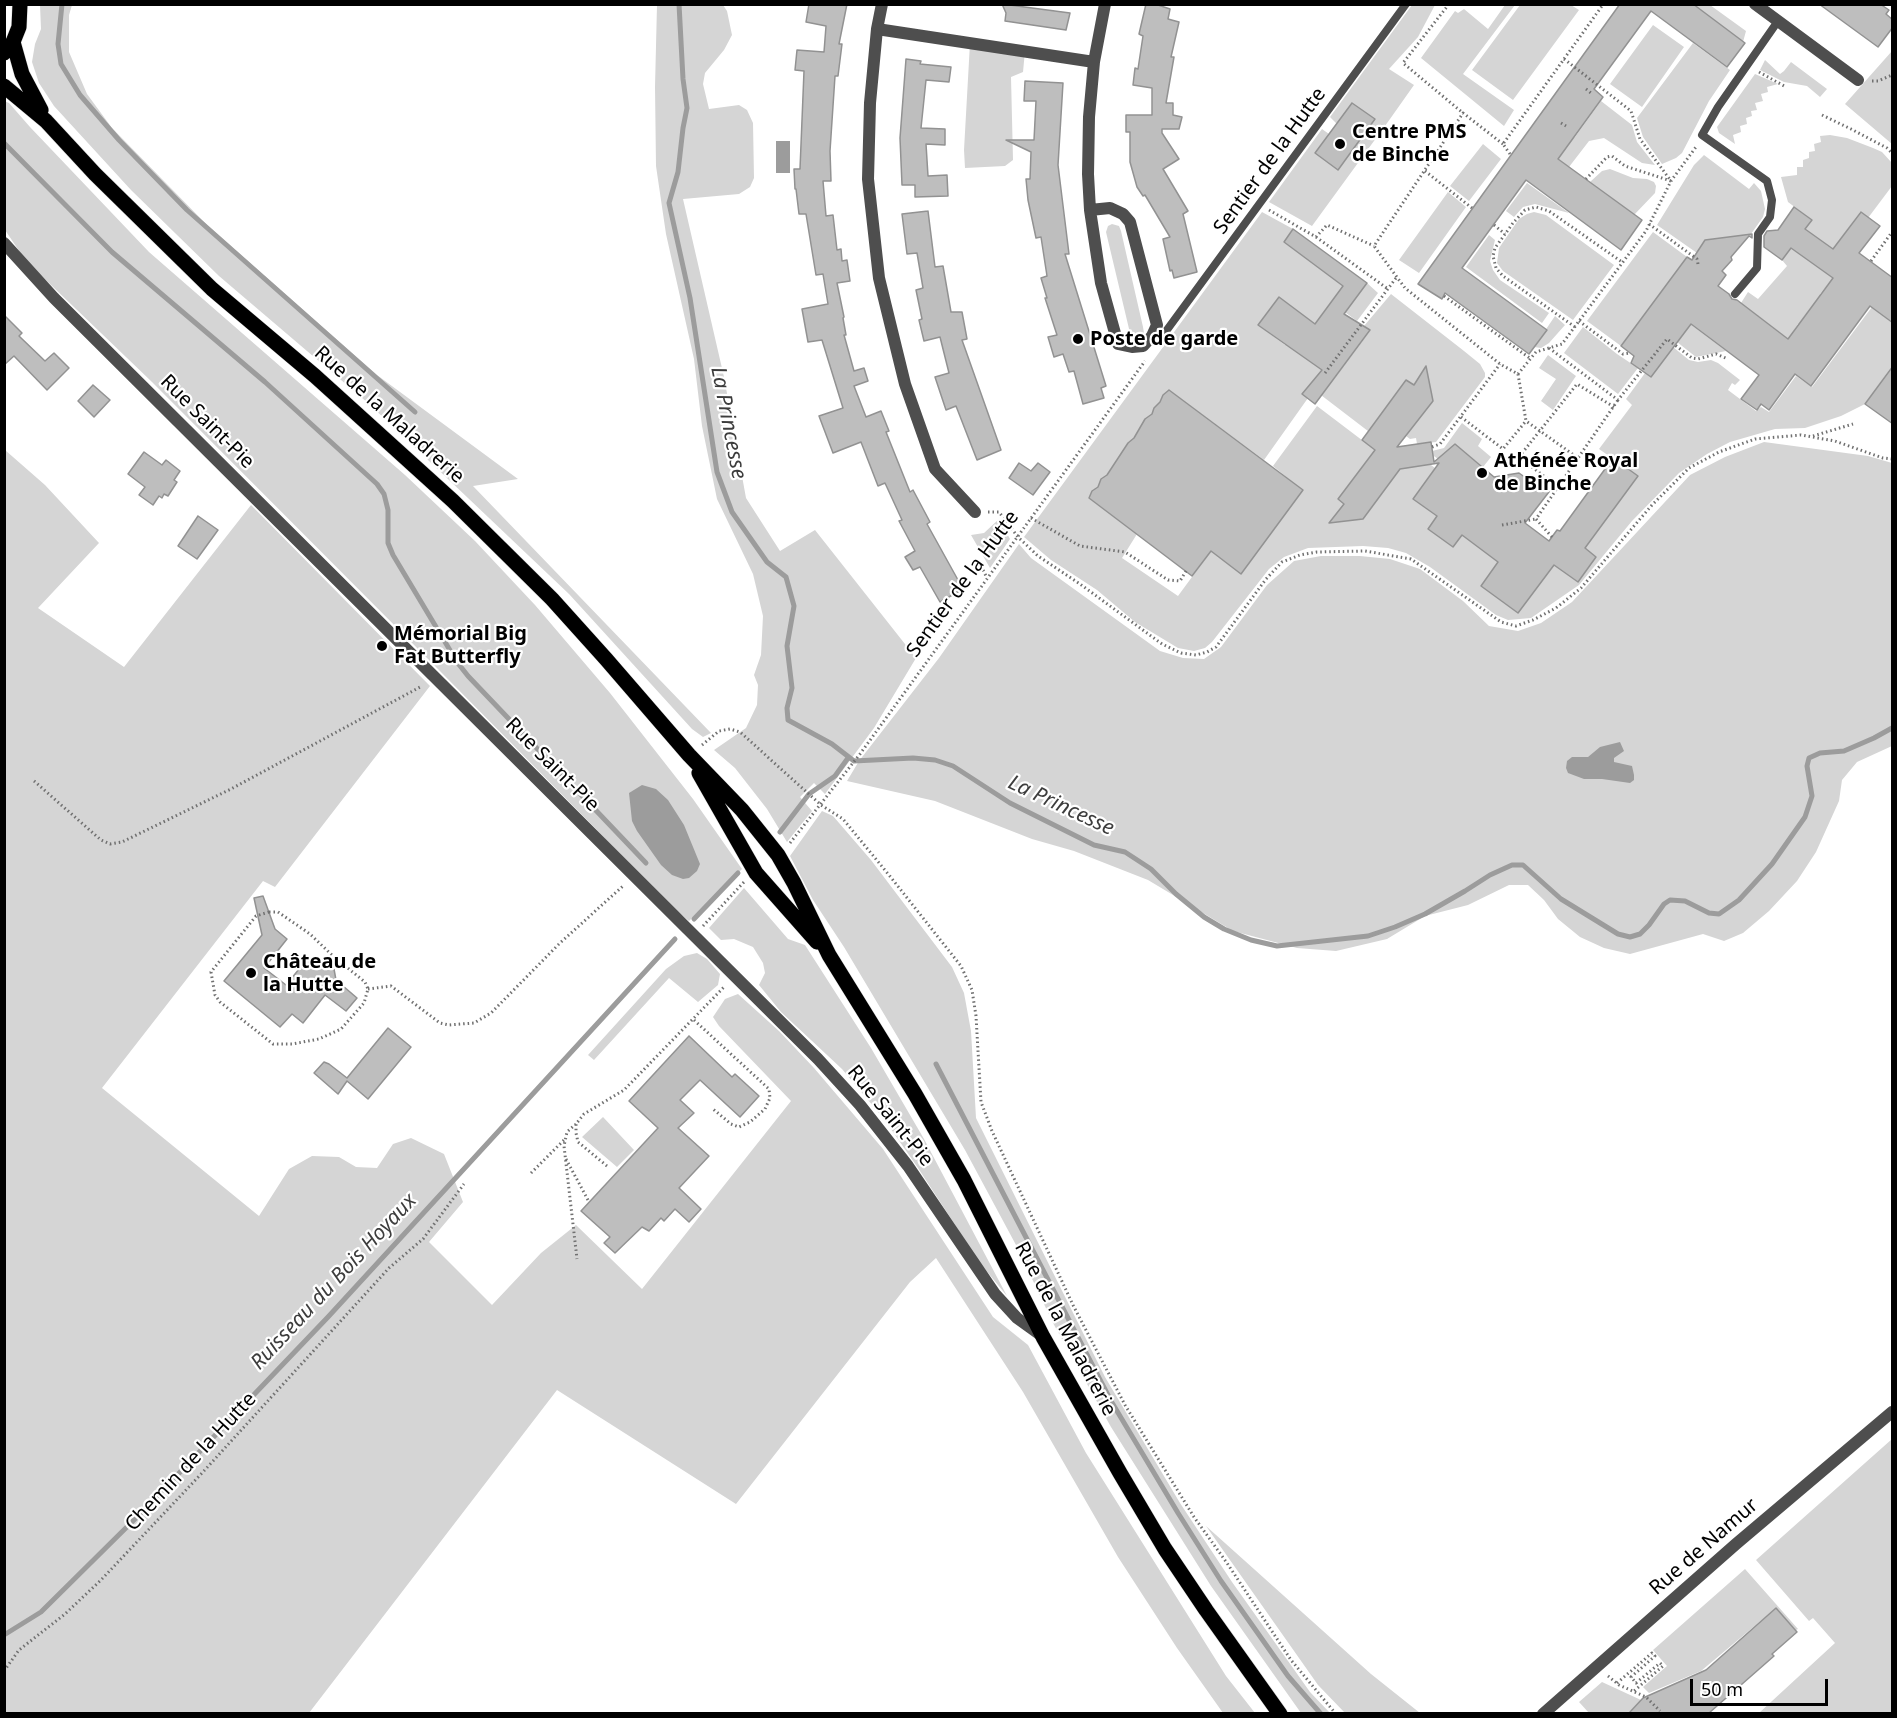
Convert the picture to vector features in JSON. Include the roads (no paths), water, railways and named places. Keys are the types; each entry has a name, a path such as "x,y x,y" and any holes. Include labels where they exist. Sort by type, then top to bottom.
{"main road":[{"path":"9,47 19,27 20,4"},
{"name":"Rue de la Maladrerie","path":"9,47 46,121"},
{"name":"Rue de la Maladrerie","path":"4,86 46,121 95,174 212,289 315,376 453,501 559,608 650,708 689,755 742,810 778,855 829,955 910,1084 964,1180 1043,1337 1120,1473 1165,1549 1280,1713"},
{"name":"Rue de la Maladrerie","path":"689,755 756,873 829,955"}],"street":[{"path":"882,4 877,29 870,103 868,179 879,278 905,384 935,469 975,512"},
{"path":"1090,210 1110,208 1124,214 1130,222 1138,261 1157,325 1152,336 1143,346 1132,347 1118,344 1101,283 1090,210 1088,145 1095,62 1105,4"},
{"path":"1755,4 1858,81"},
{"path":"877,29 1095,62"},
{"name":"Rue Saint-Pie","path":"4,243 54,298 818,1059 860,1105 908,1166 995,1294 1017,1318 1043,1337"},
{"name":"Rue de Namur","path":"1543,1713 1893,1412"}],"lane":[{"name":"Sentier de la Hutte","path":"1161,338 1406,4"},
{"path":"1735,294 1757,268 1758,234 1770,217 1772,201 1767,181 1702,135 1718,106 1778,21"}],"waterway":[{"path":"62,4 58,44 61,64 80,95 119,140 187,210 415,412"},
{"name":"La Princesse","path":"679,4 687,108 678,172 669,203 690,298 717,472 732,512 767,562 786,577 794,606 787,646 792,688 787,708 788,720 832,744 854,761 913,758 935,760 953,766 1010,803 1094,845 1125,852 1151,869 1204,917 1224,929 1251,940 1277,946 1368,936 1395,927 1425,914 1490,875 1512,865 1523,865 1561,899 1618,934 1630,937 1640,934 1664,904 1670,900 1685,901 1709,913 1719,914 1739,900 1772,864 1805,817 1812,796 1807,766 1809,758 1820,753 1844,751 1892,728"},
{"path":"4,143 112,252 265,382 377,484 384,494 388,510 388,543 393,555 457,662 646,863"},
{"path":"780,832 809,794 835,776 848,758"},
{"name":"Ruisseau du Bois Hoyaux","path":"694,919 738,873"},
{"name":"Ruisseau du Bois Hoyaux","path":"4,1635 41,1612 142,1512 328,1317 675,939"},
{"path":"936,1064 1111,1401 1221,1581 1288,1676 1321,1714"}],"place":[{"name":"Centre PMS de Binche","path":"1340,144"},
{"name":"Poste de garde","path":"1078,339"},
{"name":"Athénée Royal de Binche","path":"1482,473"},
{"name":"Mémorial Big Fat Butterfly","path":"382,646"},
{"name":"Château de la Hutte","path":"251,973"}]}
